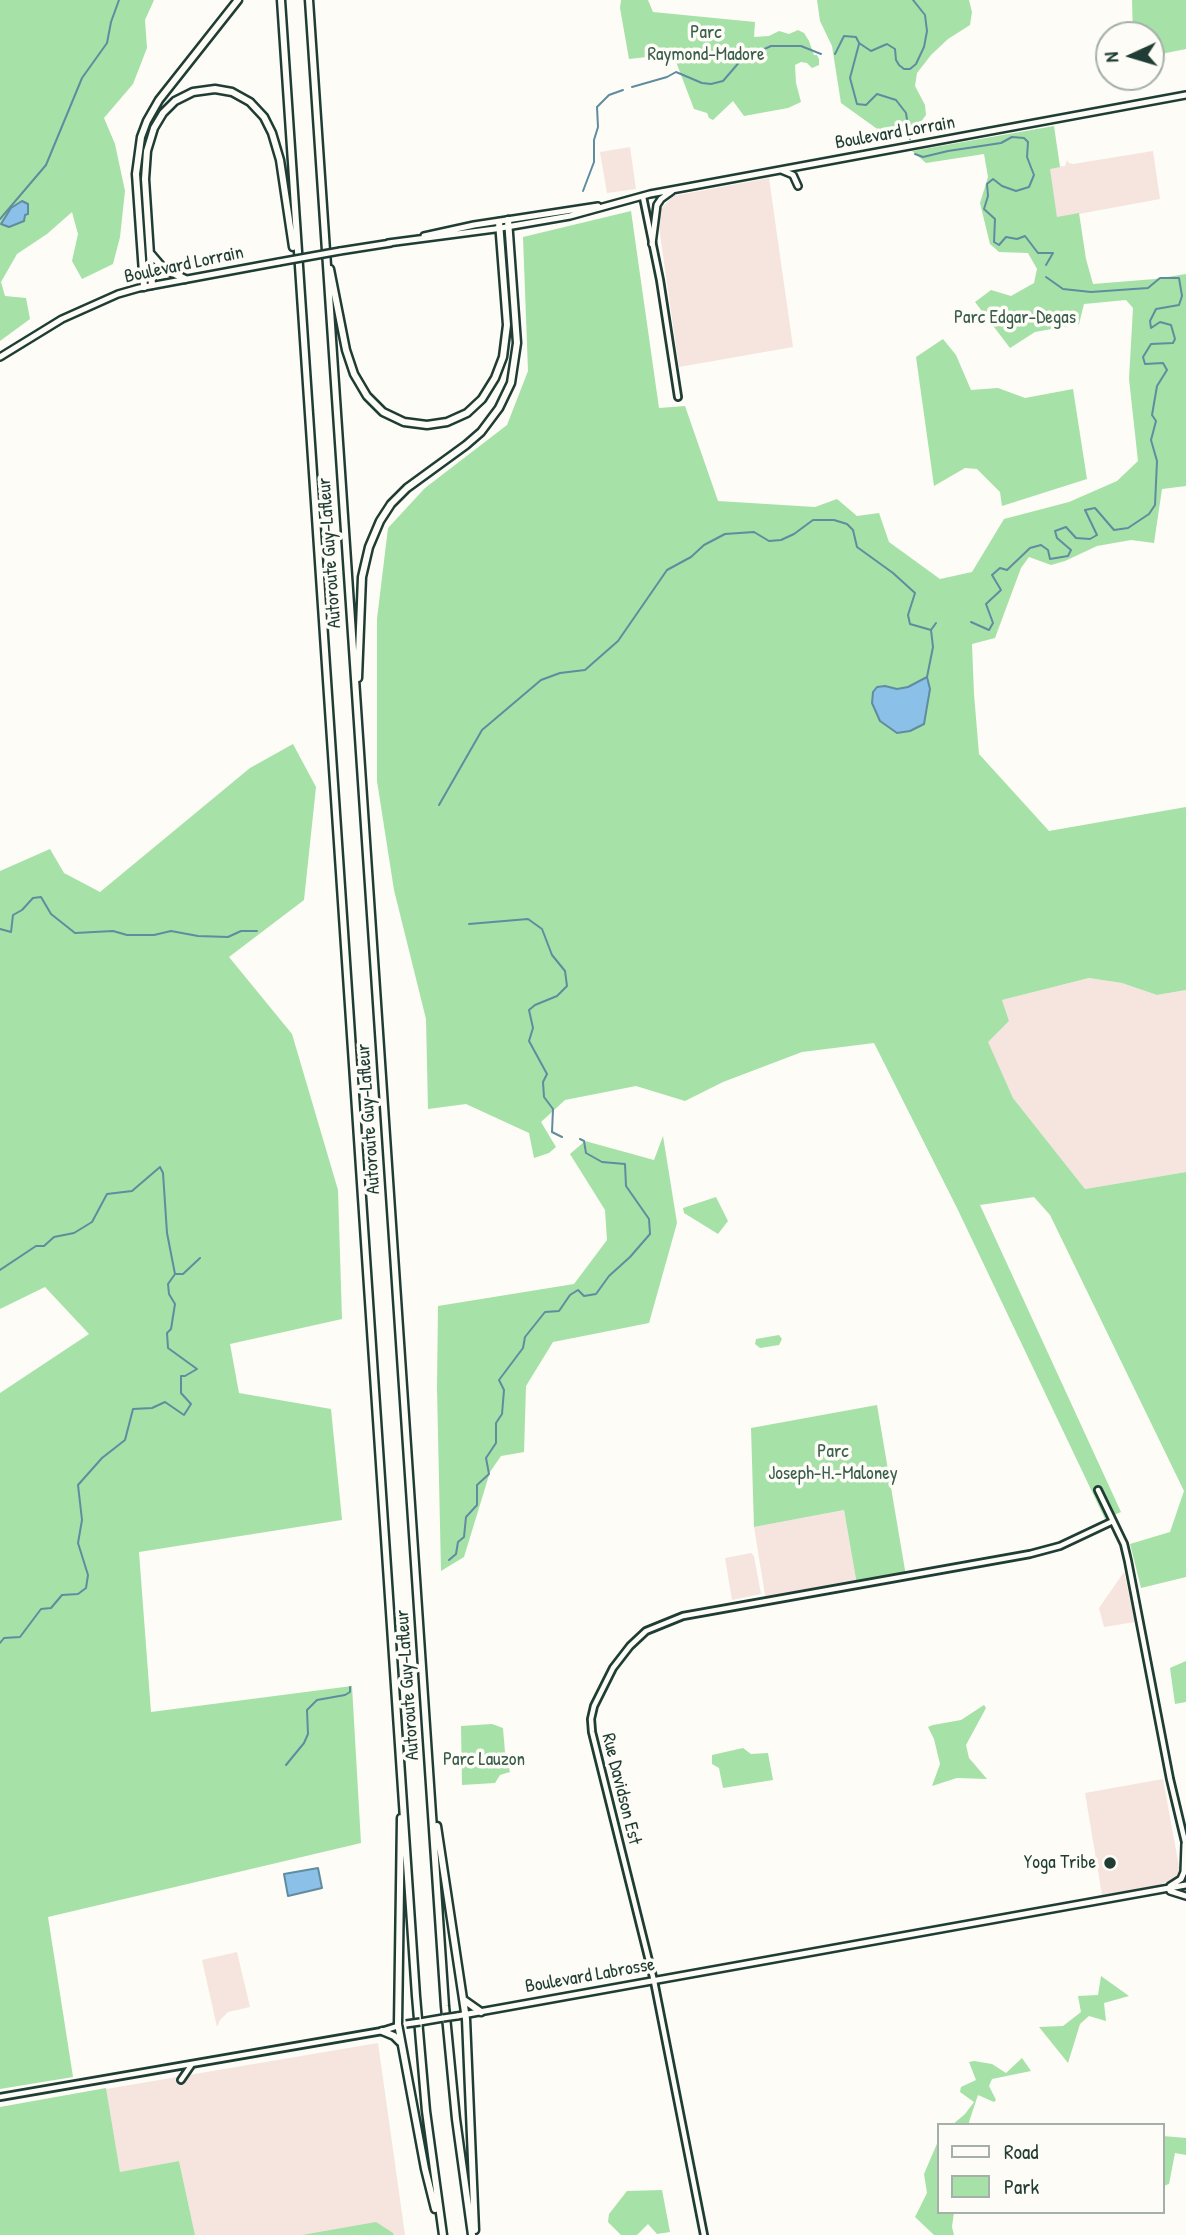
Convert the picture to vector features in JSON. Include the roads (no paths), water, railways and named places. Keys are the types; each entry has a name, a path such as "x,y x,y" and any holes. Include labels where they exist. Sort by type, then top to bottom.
{"highway":[{"path":"144,287 136,181 141,137 159,100 237,0"},
{"name":"Autoroute Guy-Lafleur","path":"281,0 422,2070 442,2235"},
{"name":"Autoroute Guy-Lafleur","path":"309,0 431,1794 453,2092 473,2235"},
{"path":"152,285 145,171 148,146 156,124 169,106 186,95 206,89 227,91 243,97 256,107 272,133 282,174 300,285"},
{"path":"358,722 360,594 365,562 374,533 389,507 403,491 484,429 502,404 512,379 517,342 509,223"},
{"path":"324,234 342,336 357,379 372,402 386,414 404,422 427,425 451,421 475,407 488,391 500,368 507,330 500,225"},
{"path":"149,252 163,268 185,279"},
{"path":"402,1784 398,2026 425,2169 442,2235"},
{"path":"431,1794 466,2015 473,2235"},
{"path":"464,2000 481,2012"},
{"path":"382,2031 400,2042"}],"main road":[{"name":"Boulevard Lorrain","path":"0,357 67,316 105,299 152,285 509,223 584,214 675,189 1186,95"},
{"path":"781,170 793,175 798,186 801,172 808,165"},
{"path":"652,244 657,205 675,189"},
{"path":"1153,1891 1174,1885 1181,1879 1186,1845"},
{"name":"Boulevard Labrosse","path":"398,2026 1186,1885"},
{"path":"1153,1891 1171,1891 1186,1896"}],"street":[{"path":"643,197 660,280 678,397"},
{"path":"1098,1490 1124,1544 1167,1767 1186,1845"},
{"name":"Rue Davidson Est","path":"704,2235 654,1981 591,1725 597,1699 616,1661 649,1630 684,1616 1030,1554 1060,1546 1113,1521"},
{"path":"1178,1813 1186,1826"},
{"name":"Boulevard Labrosse","path":"0,2096 382,2031 398,2026"},
{"path":"181,2080 193,2063"}],"water":[{"path":"22,201 28,204 28,214 25,215 24,221 9,227 1,224 11,208"},
{"path":"927,677 930,689 924,724 910,731 897,733 880,721 872,703 873,692 877,687 908,687"},
{"path":"318,1868 322,1888 288,1896 284,1874"}],"waterway":[{"path":"0,219 46,165 82,78 107,43 119,0"},
{"path":"835,54 844,36 856,37 859,43 871,51 887,44 895,49 899,65 910,69 916,64 924,47 927,31 925,15 913,0"},
{"path":"859,44 850,78 857,104 866,105 877,94 896,100 906,113 910,139"},
{"path":"632,87 676,72 702,83 723,81 742,59 771,46 801,46 821,54"},
{"path":"583,191 594,162 597,107 609,95 623,90"},
{"path":"915,154 923,157 1001,143 1012,137 1024,138 1028,142 1027,157 1034,175 1029,187 1016,191 993,179 987,184 988,196 984,209 995,219 994,242 999,245 1006,237 1017,239 1025,236 1038,253 1053,253 1046,265"},
{"path":"971,622 989,630 993,623 986,604 1001,590 992,575 1000,568 1007,570 1030,548 1041,545 1048,550 1050,559 1068,556 1071,550 1057,538 1055,531 1066,527 1076,538 1090,539 1097,535 1085,510 1095,508 1114,530 1128,528 1149,514 1155,505 1157,461 1151,440 1156,421 1152,415 1157,386 1167,370 1163,363 1145,364 1143,357 1151,344 1173,343 1175,339 1171,325 1160,322 1151,328 1150,321 1156,309 1179,305 1182,296 1179,278 1160,278 1148,288 1091,292 1063,289 1046,277"},
{"path":"439,805 482,730 541,680 560,673 585,670 618,641 667,570 725,534 754,532 769,541 781,540 794,534 813,520 834,520 847,524 853,530 857,547 915,593 908,615 910,624 931,630 936,623"},
{"path":"927,677 933,647 931,630"},
{"path":"0,929 11,932 13,915 33,898 41,897 51,914 75,933 113,931 127,935 154,935 171,931 198,936 228,937 241,931 257,931"},
{"path":"469,924 528,919 542,929 552,955 565,971 567,986 557,996 529,1010 533,1028 529,1041 547,1074 543,1082 544,1097 553,1109 552,1132 562,1137"},
{"path":"449,1560 456,1554 458,1542 464,1537 466,1517 477,1505 477,1485 489,1474 486,1458 496,1443 496,1423 502,1414 504,1390 499,1380 523,1348 525,1337 545,1312 559,1311 570,1295 578,1290 584,1296 596,1294 609,1276 650,1234 649,1219 626,1186 625,1164 602,1162 586,1153 584,1141 580,1139"},
{"path":"0,1270 36,1246 44,1246 54,1237 74,1233 92,1222 107,1194 132,1191 160,1167 163,1173 167,1233 175,1274"},
{"path":"0,1643 4,1638 20,1637 41,1609 51,1608 62,1595 78,1594 86,1588 88,1575 78,1543 82,1520 78,1485 102,1458 125,1440 133,1409 152,1408 165,1402 184,1415 191,1404 181,1393 181,1376 197,1369 168,1348 167,1333 171,1329 175,1304 169,1294 168,1284 175,1274 183,1274 200,1258"},
{"path":"286,1765 308,1734 307,1710 317,1700 345,1695 350,1692 350,1687"}],"place":[{"name":"Yoga Tribe","path":"1110,1863"}],"park label":[{"name":"Parc Raymond-Madore","path":"706,44"},
{"name":"Parc Edgar-Degas","path":"1015,318"},
{"name":"Parc Joseph-H.-Maloney","path":"833,1463"},
{"name":"Parc Lauzon","path":"484,1760"}]}
